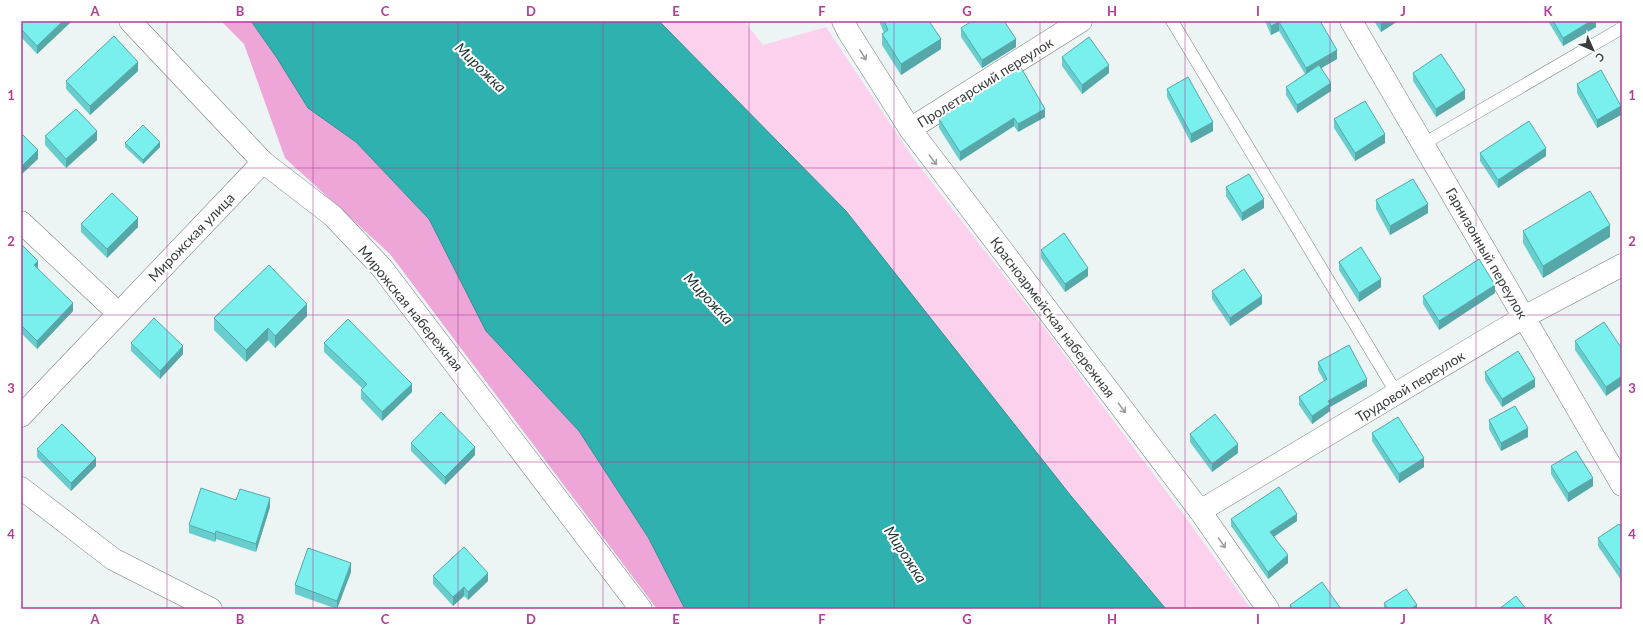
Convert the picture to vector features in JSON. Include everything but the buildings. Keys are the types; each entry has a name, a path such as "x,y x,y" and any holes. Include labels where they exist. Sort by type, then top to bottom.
{"street":[{"name":"Мирожская набережная","path":"130,21 263,162 333,216 382,268 641,609"},
{"name":"Красноармейская набережная","path":"843,21 910,129 1200,511 1268,609"},
{"name":"Пролетарский переулок","path":"910,129 1081,21"},
{"name":"Гарнизонный переулок","path":"1351,21 1622,485"},
{"name":"Мирожская улица","path":"21,416 263,162"},
{"path":"21,222 118,313"},
{"name":"Трудовой переулок","path":"1200,511 1524,318 1622,265"},
{"path":"21,488 113,559 210,609"}],"lane":[{"path":"1172,21 1397,394"},
{"path":"1423,144 1622,28"}],"shaded area":[{"path":"221,21 251,21 277,58 308,108 356,142 429,219 486,331 579,431 648,537 685,609 657,609 390,254 285,158 244,44"},
{"path":"659,21 744,21 763,45 826,27 913,158 1049,334 1189,522 1251,609 1166,609 1071,496 846,211"}],"water":[{"name":"Мирожка","path":"251,21 659,21 846,211 1071,496 1166,609 685,609 648,537 579,431 486,331 429,219 356,142 308,108 277,58"}]}
